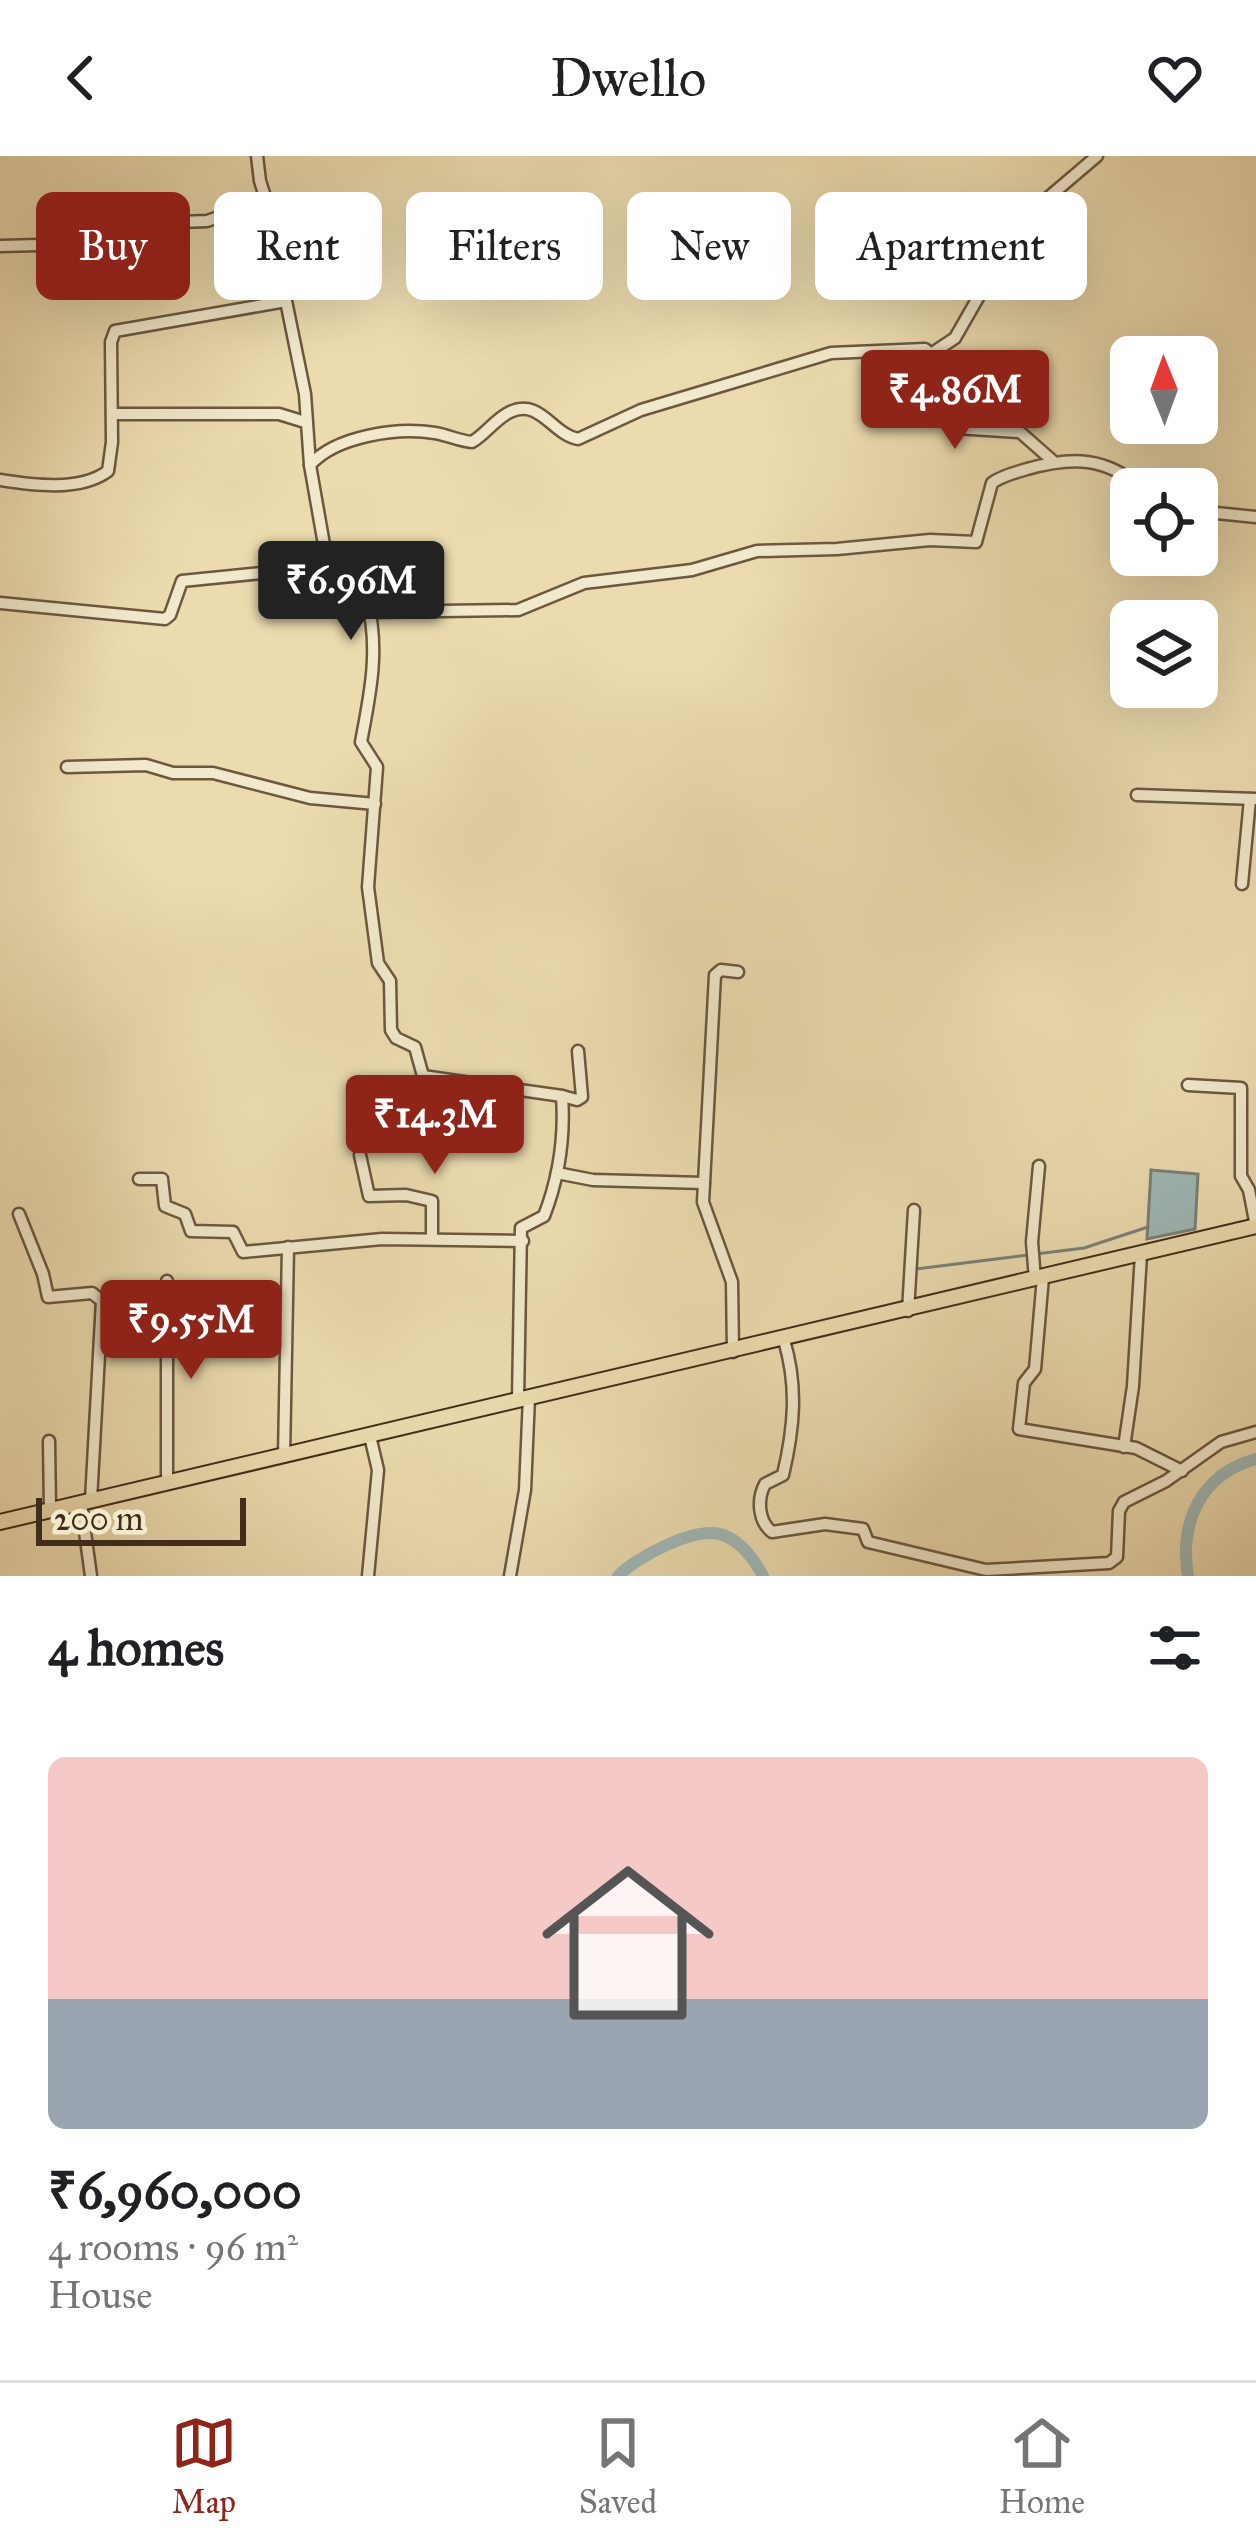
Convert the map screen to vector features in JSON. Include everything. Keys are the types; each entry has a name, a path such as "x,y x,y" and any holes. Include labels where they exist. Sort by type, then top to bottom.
{"main road":[{"path":"0,1522 1256,1226"}],"street":[{"path":"257,156 264,192"},
{"path":"931,354 955,338 1023,219 1097,156"},
{"path":"0,246 79,244 128,224 214,219"},
{"path":"0,480 58,484 100,477 111,463 111,342 115,331 286,301 305,394 310,465 326,556 322,584"},
{"path":"310,465 333,449 376,435 434,433 472,442 504,415 525,408 578,439 641,410 831,353 925,349 931,354"},
{"path":"931,354 931,372 946,395 956,428 1020,432 1054,462"},
{"path":"112,414 279,413 305,422"},
{"path":"371,613 518,610 584,583 692,570 757,551 930,540 976,542 992,483 1054,462 1087,459 1112,468"},
{"path":"1218,513 1256,517"},
{"path":"0,603 160,619 170,615 177,587 185,580 262,573 363,597 371,613 374,654 361,742 377,766 369,905 378,963 390,982 393,1034 416,1047 423,1076 577,1100 582,1096 578,1051"},
{"path":"67,767 139,764 177,774 213,773 310,798 375,804"},
{"path":"1137,795 1253,799 1242,884"},
{"path":"733,1352 732,1282 703,1202 715,975 721,970 738,972"},
{"path":"1188,1085 1240,1088 1240,1176 1250,1190 1256,1226"},
{"path":"510,1576 525,1490 524,1223 544,1216 562,1145 562,1096"},
{"path":"359,1155 369,1196 432,1201 432,1238"},
{"path":"1039,1166 1032,1242 1039,1278 1035,1369 1024,1383 1019,1429 1145,1450 1182,1471"},
{"path":"556,1173 593,1180 704,1183"},
{"path":"139,1178 164,1180 165,1206 185,1214 190,1231 233,1232 243,1252 432,1238 524,1241"},
{"path":"908,1311 914,1210"},
{"path":"19,1214 44,1274 48,1297 92,1293 102,1301 86,1501 91,1576"},
{"path":"284,1456 288,1247"},
{"path":"1124,1447 1141,1254"},
{"path":"167,1281 167,1482"},
{"path":"784,1340 795,1406 783,1475 764,1484 760,1495 763,1520 772,1532 845,1525 863,1529 868,1543 986,1570 1109,1562 1117,1556 1121,1506 1221,1442 1256,1432"},
{"path":"368,1576 378,1470 370,1436"},
{"path":"49,1441 50,1510"}],"water":[{"path":"1151,1170 1198,1174 1195,1229 1147,1239"}],"waterway":[{"path":"916,1269 1084,1248 1148,1227"},
{"path":"1188,1576 1187,1537 1198,1503 1221,1476 1256,1459"},
{"path":"618,1576 668,1545 712,1533 742,1547 763,1576"}]}
